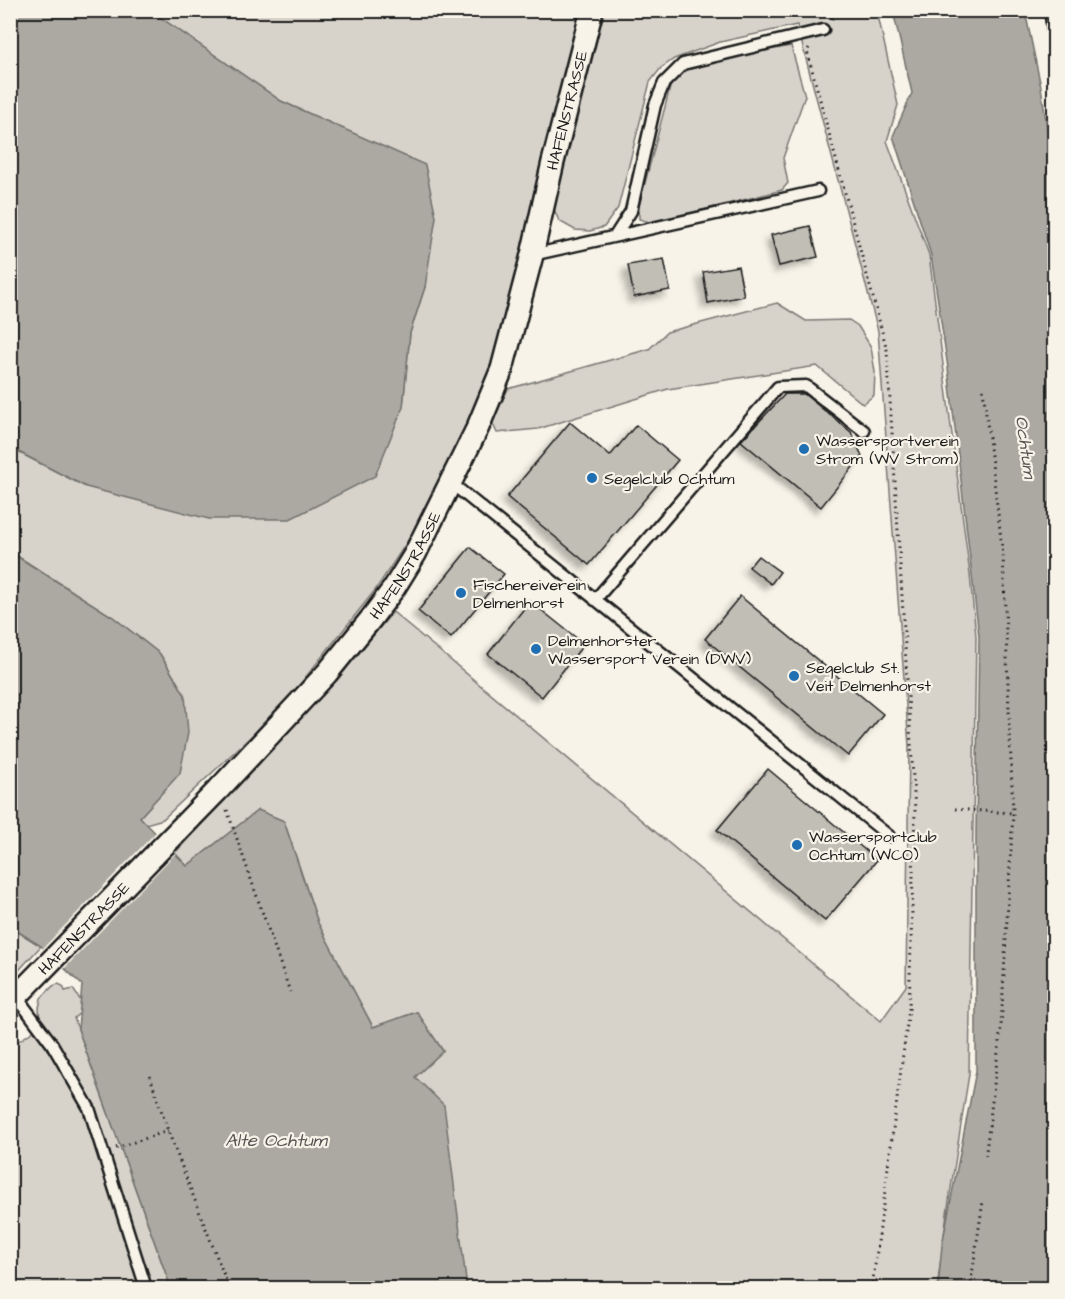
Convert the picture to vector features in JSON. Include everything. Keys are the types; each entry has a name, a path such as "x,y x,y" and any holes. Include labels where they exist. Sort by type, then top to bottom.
{"street":[{"name":"HAFENSTRASSE","path":"13,1000 218,790 350,646 394,588 415,554 452,483 496,384 532,255 592,10"}],"lane":[{"path":"1050,10 1054,37"},
{"path":"615,236 631,211 655,105 664,83 683,64 823,30"},
{"path":"532,255 818,191"},
{"path":"595,600 778,387 806,386 864,431"},
{"path":"452,483 889,836"},
{"path":"13,1000 52,1044 89,1108 146,1288"}],"path":[{"path":"838,10 807,51 887,350 915,810 909,1009 872,1288"},
{"path":"983,389 1003,555 1013,813 1001,1027 985,1160"},
{"path":"955,809 1013,813"},
{"path":"233,824 290,992"},
{"path":"150,1076 168,1131 228,1288"},
{"path":"105,1154 125,1144 168,1131"},
{"path":"970,1288 983,1201"}],"shaded area":[{"path":"151,11 582,11 495,366 430,507 376,589 281,708 163,819 146,824 140,817 180,773 185,695 160,654 113,617 11,552 10,448 86,487 403,407 410,333 425,287 425,166 281,101"},
{"path":"600,11 877,11 898,105 887,141 929,255 976,636 969,1074 937,1288 467,1288 463,1262 415,1077 443,1051 417,1012 373,1027 318,923 284,821 258,810 187,866 175,853 342,672 393,612 881,1021 906,986 909,746 878,331 797,25 720,42 674,59 661,68 650,82 618,208 604,227 590,231 575,230 559,221 553,207 553,185"},
{"path":"791,46 805,96 783,158 788,183 782,190 653,223 639,219 639,206 672,80 689,65"},
{"path":"777,303 806,321 849,320 858,326 871,347 875,372 874,395 863,404 817,366 668,389 538,429 497,433 492,422 508,389 649,349 667,332"},
{"path":"10,927 41,946 11,979 10,979"},
{"path":"58,984 63,986 65,991 73,989 81,1001 80,1013 74,1018 171,1288 151,1288 101,1124 81,1082 40,1021 41,998"},
{"path":"35,1030 84,1106 140,1288 11,1288 10,1047"}],"water":[{"path":"10,11 151,11 281,101 425,165 436,217 425,287 410,333 403,407 375,476 290,519 209,519 86,487 11,448"},
{"name":"Ochtum","path":"893,11 1025,11 1041,87 1054,175 1054,1288 938,1288 942,1245 976,1071 979,636 948,368 931,255 893,136 912,93"},
{"name":"Alte Ochtum","path":"10,552 113,617 160,654 185,695 188,733 180,773 140,817 187,866 258,810 284,821 318,923 373,1027 417,1012 443,1051 415,1077 444,1105 467,1288 171,1288 78,1029 82,985 41,946 11,927"}],"pier":[{"path":"157,831 177,852 62,971 41,950"}],"building":[{"path":"810,226 818,257 779,266 771,235"},
{"path":"664,259 670,290 634,297 628,265"},
{"path":"738,266 744,296 708,303 703,272"},
{"name":"Wassersportverein Strom (WV Strom)","path":"785,394 804,394 851,432 862,456 821,507 741,441"},
{"name":"Segelclub Ochtum","path":"570,422 610,456 636,425 678,460 589,565 507,497"},
{"name":"Fischereiverein Delmenhorst","path":"470,547 504,574 451,638 418,611"},
{"path":"758,556 780,572 771,584 749,567"},
{"name":"Segelclub St. Veit Delmenhorst","path":"740,596 883,714 848,756 705,639"},
{"name":"Delmenhorster Wassersport Verein (DWV)","path":"530,601 584,644 542,697 488,654"},
{"name":"Wassersportclub Ochtum (WCO)","path":"768,769 877,860 825,921 717,830"}],"place":[{"name":"Wassersportverein Strom (WV Strom)","path":"804,449"},
{"name":"Segelclub Ochtum","path":"592,478"},
{"name":"Fischereiverein Delmenhorst","path":"461,593"},
{"name":"Delmenhorster Wassersport Verein (DWV)","path":"536,649"},
{"name":"Segelclub St. Veit Delmenhorst","path":"794,676"},
{"name":"Wassersportclub Ochtum (WCO)","path":"797,845"}]}
